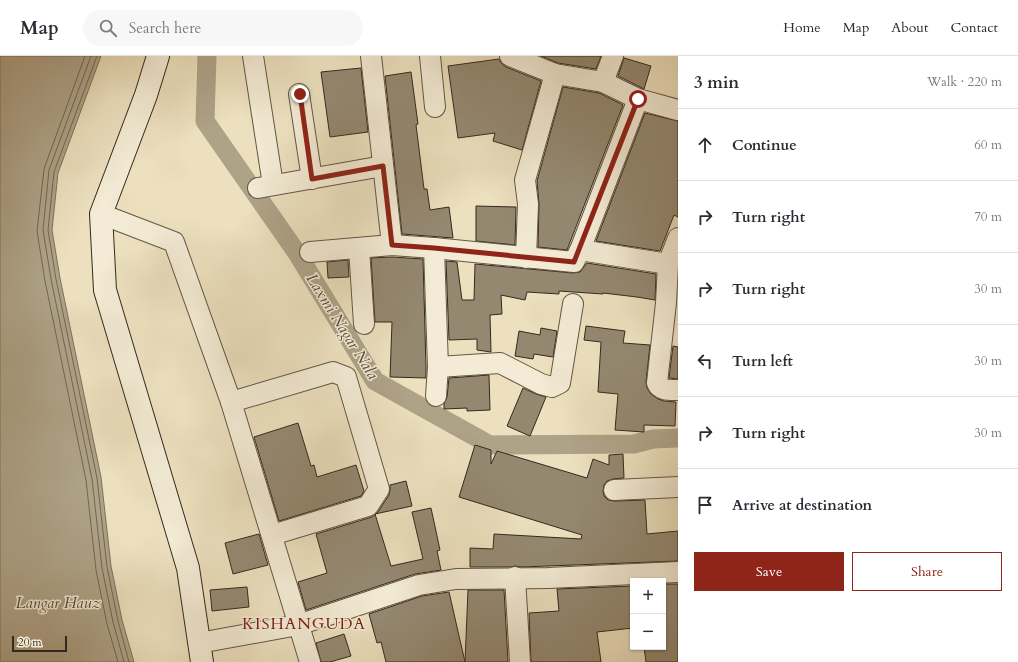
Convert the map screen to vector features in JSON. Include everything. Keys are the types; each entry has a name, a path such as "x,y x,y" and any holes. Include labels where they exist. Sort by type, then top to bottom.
{"street":[{"path":"158,56 146,95 101,214 105,290 188,568 201,652 298,625 418,585 456,579 515,577 548,578 678,572"},
{"path":"253,56 266,187 383,166"},
{"path":"371,56 392,245"},
{"path":"430,56 435,107"},
{"path":"510,56 555,74 603,82 638,99 678,110"},
{"path":"603,82 613,56"},
{"path":"526,258 528,204 524,180 555,74"},
{"path":"300,94 312,179"},
{"path":"310,252 392,245 574,262 638,99"},
{"path":"101,214 174,242 231,402 310,662"},
{"path":"678,238 668,264 672,303 657,383 662,389 678,390"},
{"path":"359,248 364,324"},
{"path":"434,248 438,367 436,396"},
{"path":"580,250 668,264"},
{"path":"438,367 500,363 541,384 552,387 560,383 573,304"},
{"path":"231,402 333,372 346,377 379,489 368,506 272,535"},
{"path":"614,490 678,487"},
{"path":"515,577 520,662"}],"water":[{"name":"Langar Hauz","path":"0,56 101,56 58,173 52,230 60,278 101,477 111,566 122,620 134,662 0,662"}],"building":[{"path":"541,56 601,56 596,69 558,63"},
{"path":"624,58 651,66 644,89 618,76"},
{"path":"499,59 506,67 541,81 522,150 493,141 495,133 458,138 448,66"},
{"path":"361,68 368,132 330,137 321,72"},
{"path":"411,72 418,124 416,125 424,189 427,189 430,210 449,207 453,238 402,234 385,76"},
{"path":"563,87 599,93 623,105 567,250 538,247 539,204 537,181"},
{"path":"645,113 678,121 678,217 674,215 660,251 596,241"},
{"path":"476,206 516,207 515,245 476,241"},
{"path":"392,257 423,259 426,378 390,377 392,322 375,322 371,258"},
{"path":"348,260 349,277 328,278 327,262"},
{"path":"446,261 457,262 462,300 474,300 475,264 573,273 580,272 587,263 656,274 655,300 603,293 559,291 559,294 527,292 525,300 501,295 502,314 490,315 491,352 477,350 477,339 449,340"},
{"path":"586,326 625,331 623,343 650,345 646,382 647,388 651,394 658,399 676,402 675,426 644,425 644,432 615,430 618,394 598,392 601,342 584,340"},
{"path":"541,328 557,331 553,357 534,354 533,359 515,356 519,331 540,335"},
{"path":"673,346 678,347 678,379 669,378"},
{"path":"489,375 490,410 467,411 467,408 444,409 449,378"},
{"path":"523,388 546,397 530,436 507,426"},
{"path":"298,423 311,466 314,465 317,477 356,465 364,491 361,496 279,521 254,437"},
{"path":"475,445 491,450 491,464 497,451 587,478 593,459 609,465 609,455 623,454 624,478 607,481 604,485 604,496 608,500 615,501 645,500 647,534 678,531 678,561 521,567 470,567 470,548 493,549 494,534 581,539 582,535 459,497"},
{"path":"406,481 412,506 376,514 389,495 390,485"},
{"path":"431,508 440,550 437,551 441,570 415,574 306,610 298,582 327,573 316,534 372,517 375,514 391,566 423,559 412,512"},
{"path":"259,534 268,565 233,574 225,543"},
{"path":"666,584 678,584 678,662 646,662 644,650 666,650"},
{"path":"630,586 630,628 597,632 601,662 531,662 529,613 559,611 557,589"},
{"path":"247,587 249,607 212,611 210,590"},
{"path":"468,590 504,590 508,662 465,662"},
{"path":"449,592 465,662 386,662 381,642 377,643 369,614 422,596"},
{"path":"344,634 351,656 330,662 321,662 316,643"}],"waterway":[{"name":"Laxmi Nagar Nala","path":"207,56 205,121 297,253 375,381 490,445 634,444 653,439 678,438"}],"district":[{"name":"KISHANGUDA","path":"304,623"}],"route":[{"path":"300,94 312,179 383,166 392,245 574,262 638,99"}]}
